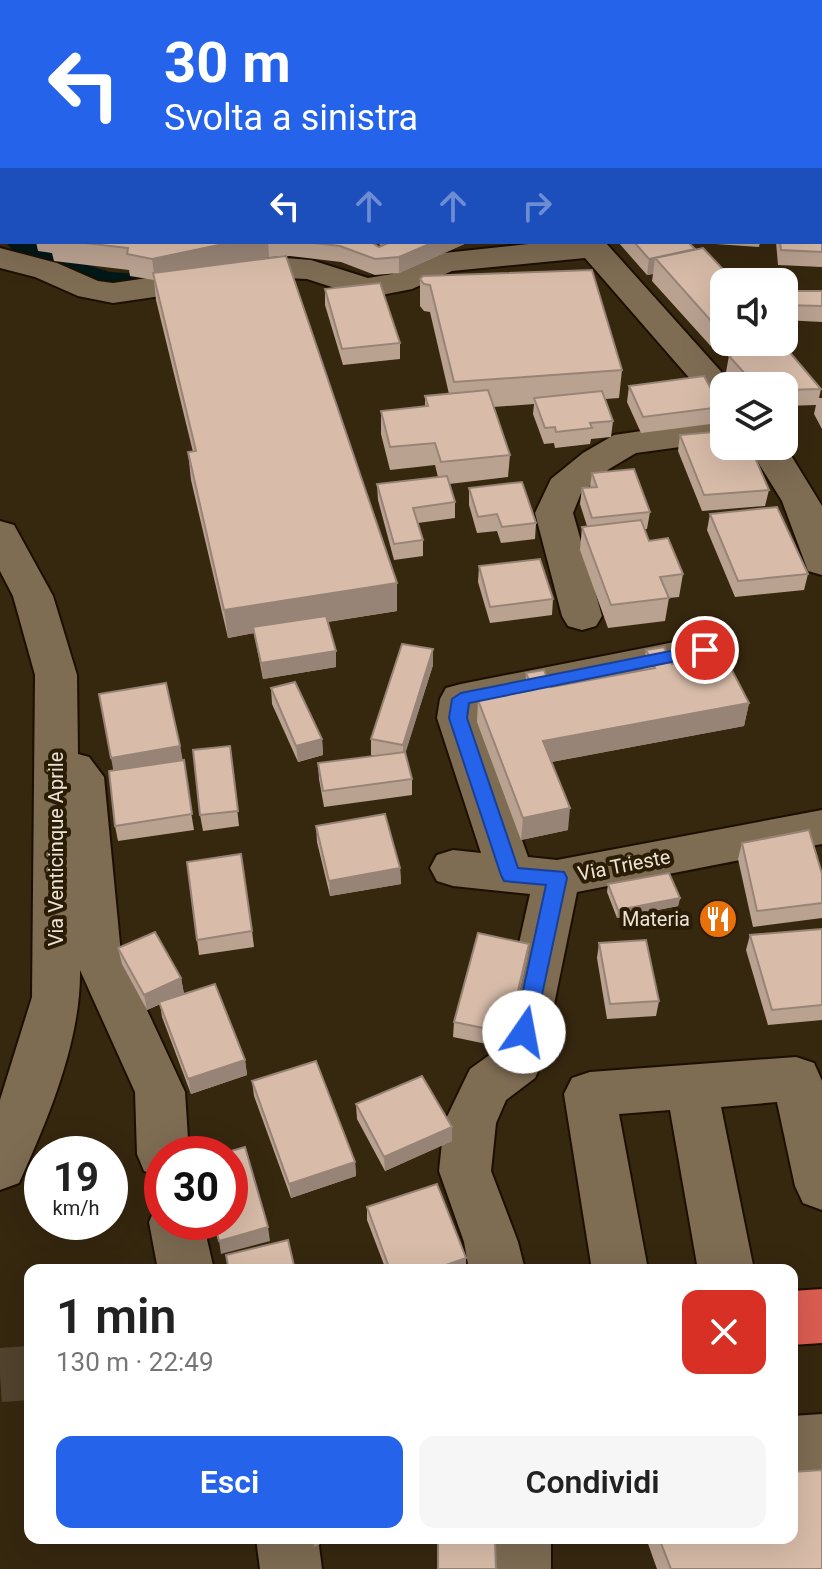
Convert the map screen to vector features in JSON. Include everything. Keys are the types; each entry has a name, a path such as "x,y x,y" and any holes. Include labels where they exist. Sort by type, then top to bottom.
{"highway":[{"path":"798,1318 822,1316"}],"street":[{"path":"0,258 46,270 90,289 113,293 286,268 311,270 366,288 400,282 444,263 591,245 710,380"},
{"path":"582,616 554,513 564,487 596,461 627,443 710,432"},
{"path":"778,460 805,503 822,562"},
{"name":"Via Venticinque Aprile","path":"0,534 33,596 56,675 56,997 35,1076 0,1166"},
{"path":"534,877 458,718 461,699 705,650"},
{"path":"55,750 82,777 97,954 160,1092 162,1136"},
{"name":"Via Trieste","path":"496,1264 491,1242 465,1171 470,1123 488,1085 517,1063 534,877 822,827"},
{"path":"453,868 534,877"},
{"path":"619,1264 590,1094 796,1079 813,1109 822,1186"},
{"path":"691,1085 725,1264"},
{"path":"180,1240 185,1264"},
{"path":"798,1445 822,1443"},
{"path":"288,1544 291,1569"},
{"path":"520,1544 520,1569"}],"building":[{"path":"94,244 223,244 152,259 127,254 128,248"},
{"path":"323,244 374,244 379,247 386,244 429,244 399,257 375,259 340,246"},
{"path":"636,244 690,244 695,249 649,259"},
{"path":"780,244 822,244 822,252 781,250"},
{"path":"703,248 722,268 710,268 710,320 655,258"},
{"path":"286,256 397,583 224,610 188,452 196,451 153,273"},
{"path":"592,270 622,370 454,382 430,285 420,279 423,276"},
{"path":"380,283 400,343 342,349 325,289"},
{"path":"798,291 822,291 822,306 798,305"},
{"path":"729,356 793,356 821,389 798,390 798,372 743,372"},
{"path":"704,376 710,387 710,408 643,417 629,386"},
{"path":"488,390 510,455 441,462 435,443 390,447 381,411 428,406 425,396"},
{"path":"602,391 613,421 590,423 592,428 556,432 555,427 545,428 534,398"},
{"path":"710,432 710,460 756,460 769,490 704,495 680,435"},
{"path":"634,469 650,512 592,518 582,488 597,487 592,473"},
{"path":"447,476 455,502 413,508 423,540 394,544 377,484"},
{"path":"522,482 536,523 502,527 497,514 478,517 469,488"},
{"path":"777,507 808,574 738,581 710,514"},
{"path":"641,520 649,541 668,538 683,574 660,577 669,598 611,605 582,527"},
{"path":"540,559 553,599 490,607 479,566"},
{"path":"326,616 336,651 261,663 253,627"},
{"path":"402,644 433,649 403,745 371,739"},
{"path":"664,647 672,664 724,655 749,703 543,741 570,808 523,818 478,700 533,690 526,673 544,670 551,687 655,668 646,650"},
{"path":"295,682 322,739 296,746 271,688"},
{"path":"166,683 180,746 111,758 99,694"},
{"path":"230,746 238,811 200,815 193,750"},
{"path":"405,752 412,779 323,791 318,763"},
{"path":"184,760 192,814 115,826 109,771"},
{"path":"385,814 400,868 329,881 316,826"},
{"path":"809,830 822,874 822,903 757,911 742,843"},
{"path":"241,854 252,931 197,940 187,862"},
{"path":"669,873 680,898 618,910 608,884"},
{"path":"822,929 822,1005 772,1010 750,935"},
{"path":"155,932 181,978 144,995 118,948"},
{"path":"478,933 529,944 508,1033 454,1022"},
{"path":"646,940 659,1001 610,1004 599,943"},
{"path":"215,984 245,1060 188,1079 159,1002"},
{"path":"316,1061 355,1162 289,1184 252,1081"},
{"path":"422,1076 452,1127 384,1157 356,1104"},
{"path":"248,1157 268,1227 248,1233"},
{"path":"437,1184 466,1258 449,1264 388,1264 367,1207"},
{"path":"288,1240 294,1264 228,1264 226,1255"},
{"path":"822,1470 822,1569 671,1569 661,1544 798,1544 798,1472"},
{"path":"438,1544 495,1544 496,1569 438,1569"}],"waterway":[{"path":"23,244 55,263 110,281 170,283"}],"tunnel":[{"path":"0,1375 24,1373"}],"place":[{"name":"Materia","path":"718,919"}],"route":[{"path":"524,1032 557,878 511,875 458,718 461,699 705,650"}]}
